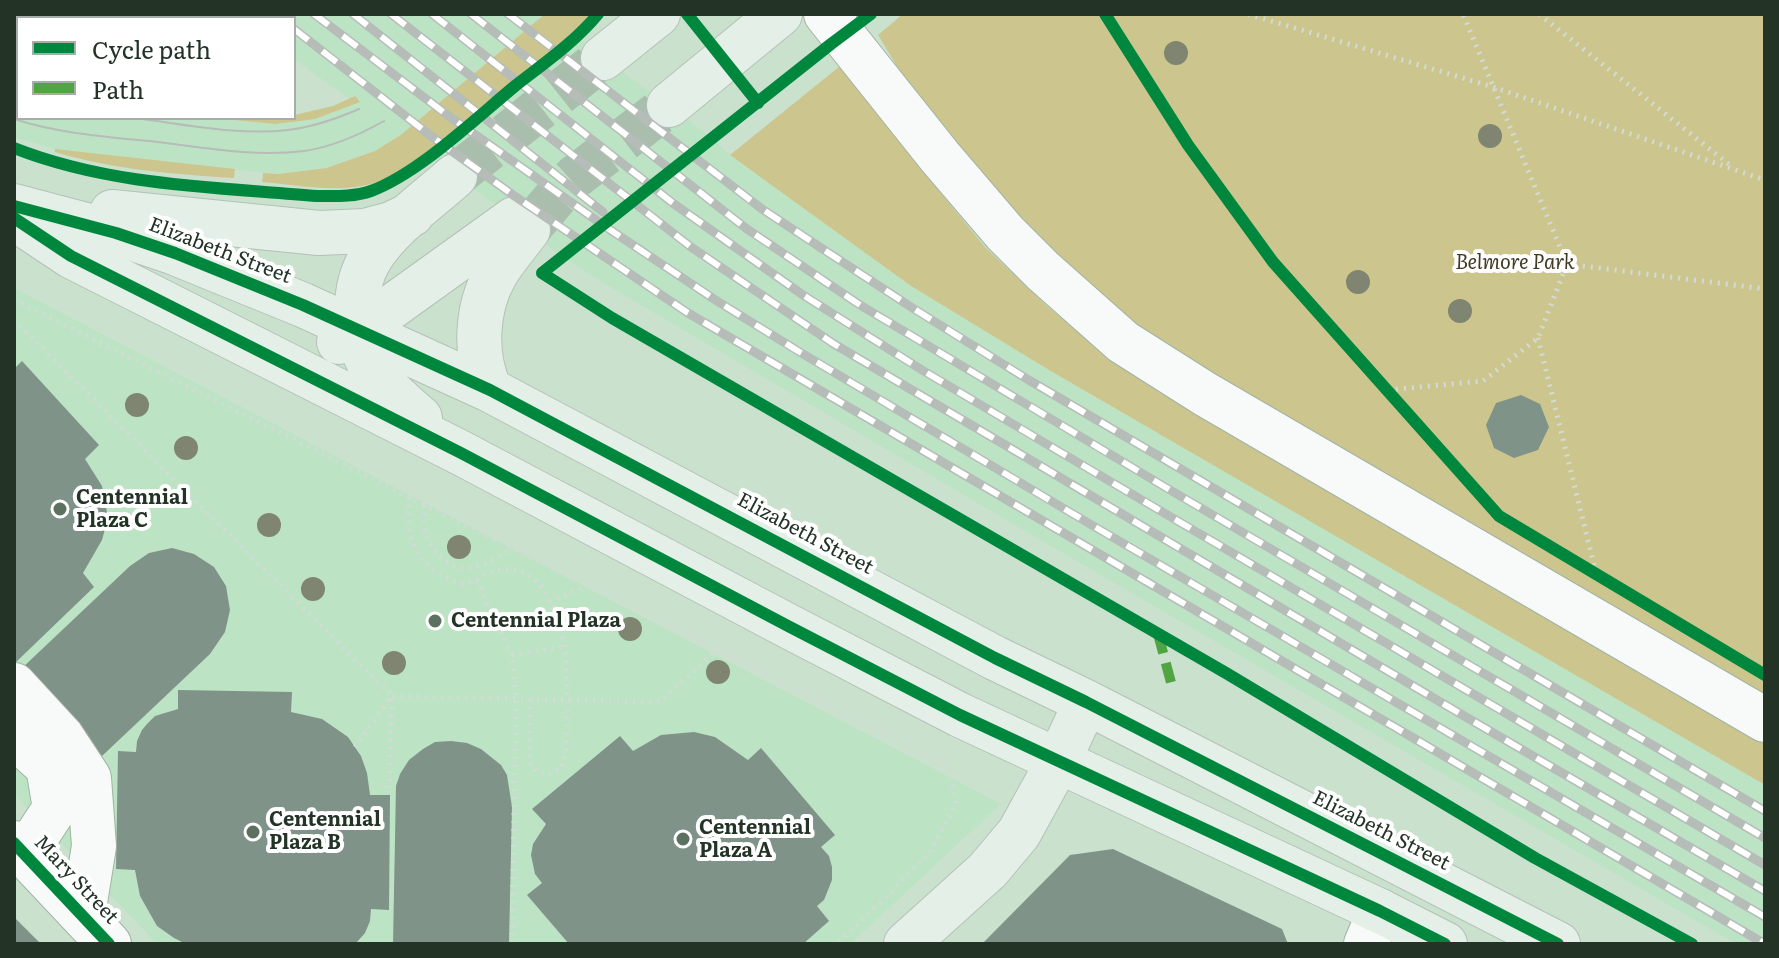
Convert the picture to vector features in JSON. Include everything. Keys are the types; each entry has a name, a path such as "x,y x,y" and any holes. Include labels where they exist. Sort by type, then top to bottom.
{"main road":[{"path":"603,58 658,14"},
{"path":"669,105 780,14"},
{"path":"455,176 380,246 364,271 357,304 361,345 375,374 396,397 461,453"},
{"path":"14,205 319,233 365,231 412,214"},
{"name":"Elizabeth Street","path":"14,205 175,253 303,305 490,390 995,658 1558,944"},
{"path":"14,218 71,256 461,453 1373,928 1445,944"},
{"path":"246,344 276,356 298,358 311,355 345,339 521,225 494,277 480,317 481,366 490,390"},
{"path":"906,944 988,870 1019,833 1086,702"}],"street":[{"path":"826,14 1005,233 1123,342 1205,394 1765,720"},
{"path":"14,685 62,737 89,778 96,930"},
{"path":"14,736 48,767 55,808 20,848"},
{"name":"Mary Street","path":"20,848 96,930"}],"path":[{"path":"1248,14 1493,87 1765,180"},
{"path":"1388,390 1483,381 1538,338 1567,264 1463,14"},
{"path":"1539,14 1735,169"},
{"path":"296,107 344,94"},
{"path":"1567,264 1765,289"},
{"path":"14,300 949,766 956,804 929,854 837,944"},
{"path":"14,320 392,696 659,702 717,650 788,626"},
{"path":"1538,338 1597,574"},
{"path":"1378,378 1398,401"},
{"path":"409,497 407,523 413,548 429,568 459,584 477,581 491,571 515,569 535,578 550,602 565,646 568,700 565,760 561,769 546,775 536,771 529,761 531,699"},
{"path":"425,505 424,536 436,553 452,567 468,568 485,563 512,548"},
{"path":"1584,566 1610,581"},
{"path":"477,581 512,655 516,699 512,944"},
{"path":"550,602 587,585"},
{"path":"512,655 565,646"},
{"path":"355,747 392,696"},
{"path":"389,788 392,696"}],"shaded area":[{"path":"232,14 545,14 712,138 730,155 911,286 1049,370 1765,785 1765,944 1736,944 612,288 562,257 514,218 399,136 375,151 326,168 279,174 84,154 14,137 14,81 16,120 234,120 275,124 315,119 355,103 296,60 296,16"},
{"path":"14,288 1001,804 850,944 157,944 14,794"}],"green space":[{"path":"77,14 235,16 78,16"},
{"path":"545,14 593,14 427,153 400,170 358,187 316,188 262,182 263,173 326,168 375,151 402,134"},
{"name":"Belmore Park","path":"903,14 1765,14 1765,701 1161,344 1113,309 1016,223 928,118 878,35"},
{"path":"845,62 919,167 985,247 1047,306 1106,355 1765,736 1765,785 1049,370 911,286 730,155"},
{"path":"355,96 360,102 315,119 275,124 234,120 296,120 296,115 333,106"},
{"path":"55,149 235,169 234,178 122,167 77,158 55,152"}],"building":[{"name":"Centennial Plaza C","path":"22,361 99,445 85,459 102,486 108,518 102,540 83,573 94,587 14,664 14,369"},
{"path":"1521,395 1540,404 1549,427 1538,450 1514,458 1494,448 1486,425 1496,403"},
{"path":"172,548 194,554 214,567 226,586 230,610 225,632 210,654 102,756 21,669 130,566 149,553"},
{"name":"Centennial Plaza B","path":"178,690 292,692 291,712 322,719 348,737 361,756 370,795 390,795 389,910 371,909 365,933 357,942 186,944 157,926 140,896 135,870 116,869 118,751 136,752 137,741 147,724 155,716 178,709"},
{"name":"Centennial Plaza A","path":"694,732 715,737 748,760 761,748 835,835 821,847 829,856 832,880 824,900 817,906 829,921 803,944 569,944 527,895 542,883 535,874 531,855 533,844 546,824 532,809 620,736 633,751 661,735"},
{"path":"451,741 481,749 501,765 507,775 512,807 509,944 393,944 396,786 409,760 435,742"},
{"path":"1113,849 1282,929 1288,944 982,944 1070,855"},
{"path":"14,917 41,944 14,944"}],"tunnel":[{"path":"455,176 603,58"},
{"path":"528,230 576,176 669,105"}],"tram line":[{"path":"149,120 250,132 297,129 359,109"},
{"path":"18,120 85,134 268,153 325,147 384,121"}],"railway":[{"path":"314,14 450,117 717,301 1090,524 1765,917"},
{"path":"353,14 603,212"},
{"path":"391,14 691,247 834,344 1765,891"},
{"path":"432,14 674,204 803,295 1060,452 1765,865"},
{"path":"471,14 747,229 860,305 1765,838"},
{"path":"508,14 762,209 911,307 1027,379 1765,811"},
{"path":"296,31 431,136 688,313 1765,944"}],"marked path":[{"path":"1158,634 1173,690"}],"cycle path":[{"path":"14,148 88,170 163,183 317,196 365,193 408,172 446,144 569,43 598,14"},
{"path":"687,14 758,103"},
{"path":"871,14 542,273 612,318 1226,673 1535,858 1692,944"},
{"path":"1105,14 1188,145 1273,262 1499,516 1765,675"},
{"path":"14,206 116,233 175,253 303,305 490,390 995,658 1558,944"},
{"path":"14,218 71,256 461,453 960,715 1445,944"},
{"path":"14,843 109,944"}],"place":[{"name":"Centennial Plaza C","path":"60,509"},
{"name":"Centennial Plaza","path":"435,621"},
{"name":"Centennial Plaza B","path":"253,832"},
{"name":"Centennial Plaza A","path":"683,839"}]}
